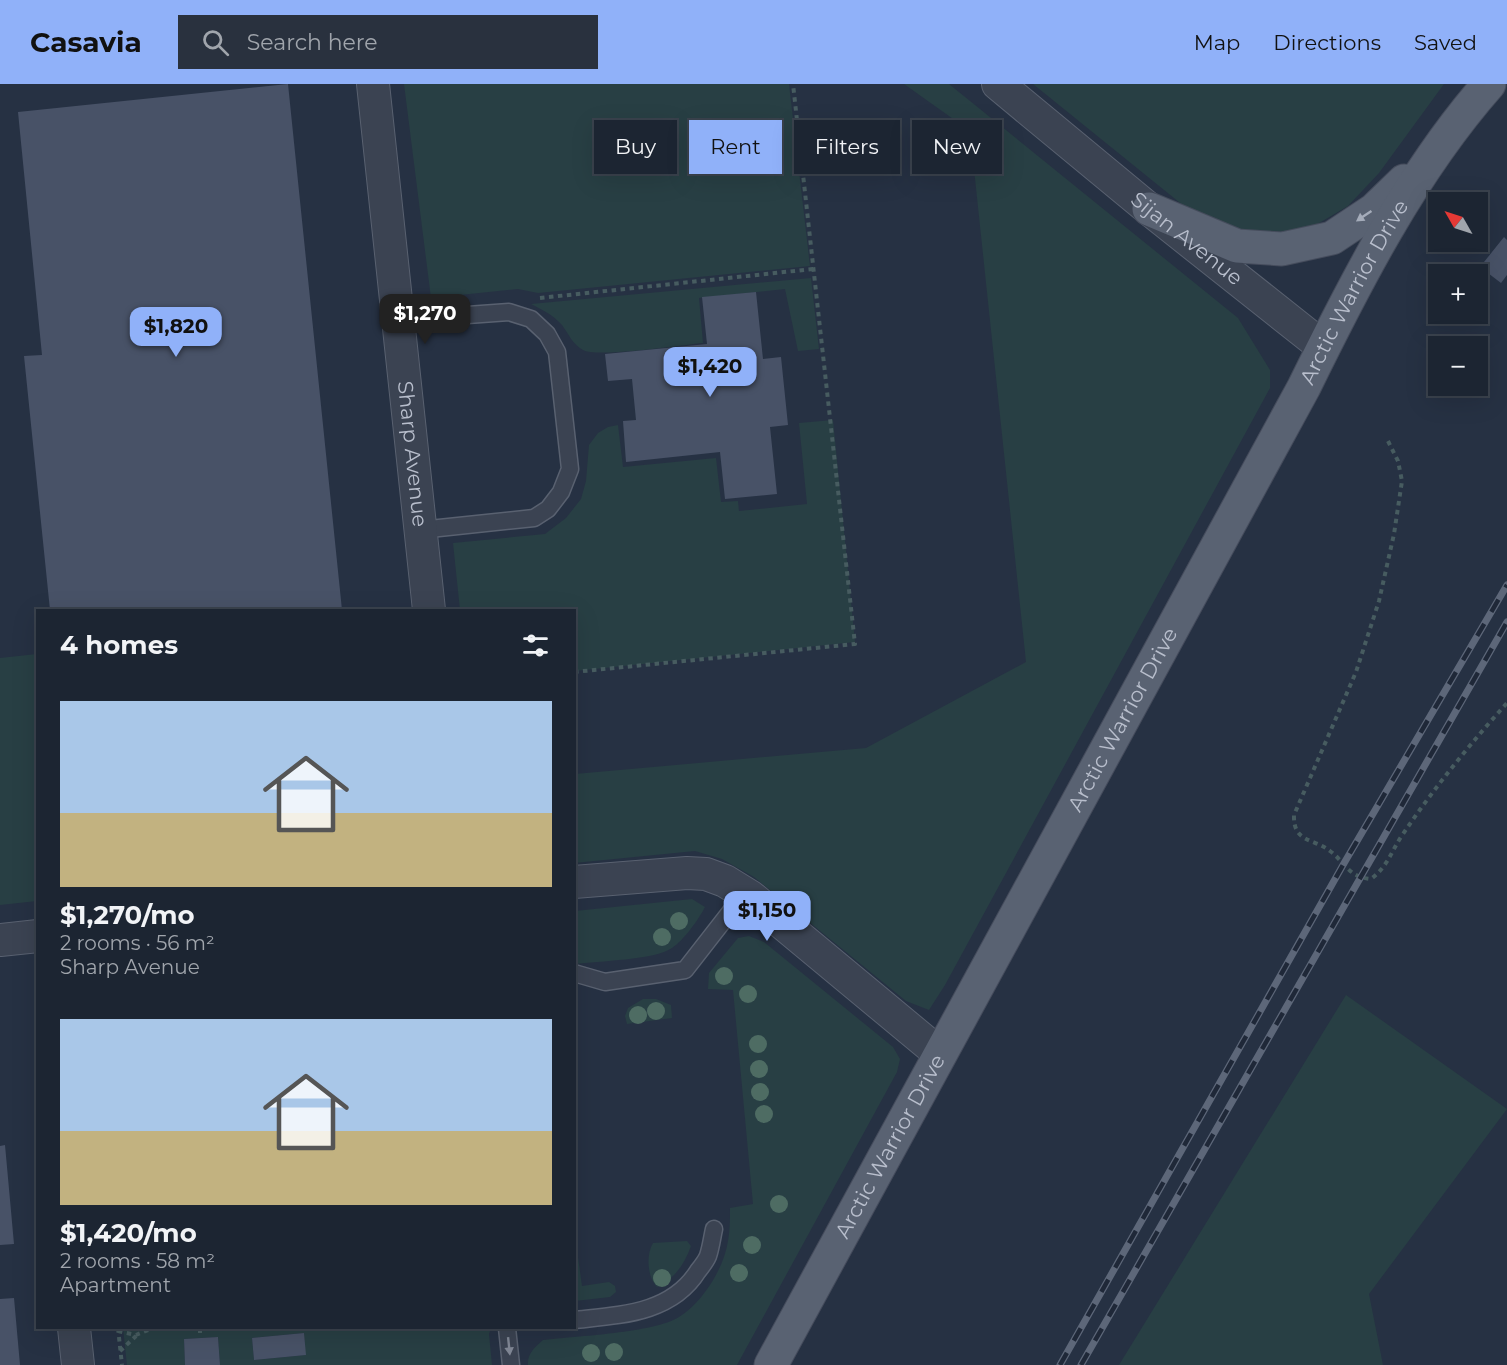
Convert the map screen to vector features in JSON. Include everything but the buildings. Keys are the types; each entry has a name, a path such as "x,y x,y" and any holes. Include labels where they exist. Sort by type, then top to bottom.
{"main road":[{"name":"Arctic Warrior Drive","path":"771,1365 1304,387 1323,347 1386,232 1438,148 1464,112 1489,84"},
{"path":"1149,209 1237,246 1281,249 1332,238 1374,210 1438,148"}],"street":[{"name":"Sharp Avenue","path":"373,84 429,609"},
{"name":"Sijan Avenue","path":"998,84 1149,209 1323,347"},
{"path":"576,882 687,873 706,874 725,881 745,893 940,1053"},
{"path":"0,940 36,942"},
{"path":"74,1329 78,1365"}],"lane":[{"path":"398,320 509,312 531,319 547,334 557,352 564,410 570,469 561,492 548,509 534,518 420,530"},
{"path":"576,974 605,982 685,970 745,893"},
{"path":"576,1320 635,1313 657,1306 676,1296 693,1281 707,1258 714,1229"},
{"path":"507,1329 511,1365"}],"path":[{"path":"576,672 855,644 793,84"},
{"path":"534,299 813,269"},
{"path":"1388,441 1398,461 1402,481 1394,534 1379,601 1356,672 1294,814 1294,825 1299,834 1330,850 1359,878 1371,879 1383,870 1401,835 1507,703"},
{"path":"122,1365 118,1329 136,1335"},
{"path":"120,1351 136,1335 151,1329"}],"green space":[{"path":"404,84 789,84 794,127 794,174 799,174 810,266 538,293 518,289 431,298"},
{"path":"904,84 949,84 993,120 955,120"},
{"path":"1033,84 1444,84 1379,173 1348,206 1314,226 1269,236 1231,230 1195,215"},
{"path":"1002,127 1238,318 1270,370 1270,388 945,985 929,1010 906,1001 754,877 722,859 695,851 576,863 576,774 866,748 1026,662 975,174 1002,174"},
{"path":"811,278 819,349 798,351 785,289 699,298 703,343 622,352 592,352 579,348 555,318 531,304"},
{"path":"833,420 855,642 576,671 576,609 460,609 453,543 545,534 566,518 581,499 586,481 589,445 598,433 608,427 618,425 623,467 716,458 721,502 738,501 739,511 807,504 799,423"},
{"path":"36,654 36,901 0,905 0,658"},
{"path":"692,899 705,907 681,940 664,952 640,958 576,964 576,911"},
{"path":"749,936 764,942 893,1047 900,1059 897,1072 737,1365 528,1365 530,1354 543,1340 652,1327 679,1317 688,1311 711,1284 722,1262 730,1229 730,1208 753,1204 733,990 708,989 709,973 738,938"},
{"path":"1346,995 1507,1109 1369,1294 1383,1365 1119,1365"},
{"path":"643,999 656,999 671,1005 672,1018 627,1024 625,1016 628,1008"},
{"path":"687,1241 691,1246 682,1265 674,1275 657,1287 651,1277 649,1265 649,1253 653,1243"},
{"path":"576,1242 582,1286 609,1282 615,1286 616,1292 610,1297 576,1301"},
{"path":"123,1329 491,1329 489,1334 492,1365 220,1365 218,1337 184,1339 185,1365 127,1365","holes":["304,1333 305,1355 254,1360 252,1338"]}],"railway":[{"path":"1060,1365 1343,865 1507,585"},
{"path":"1081,1365 1507,622"}]}
